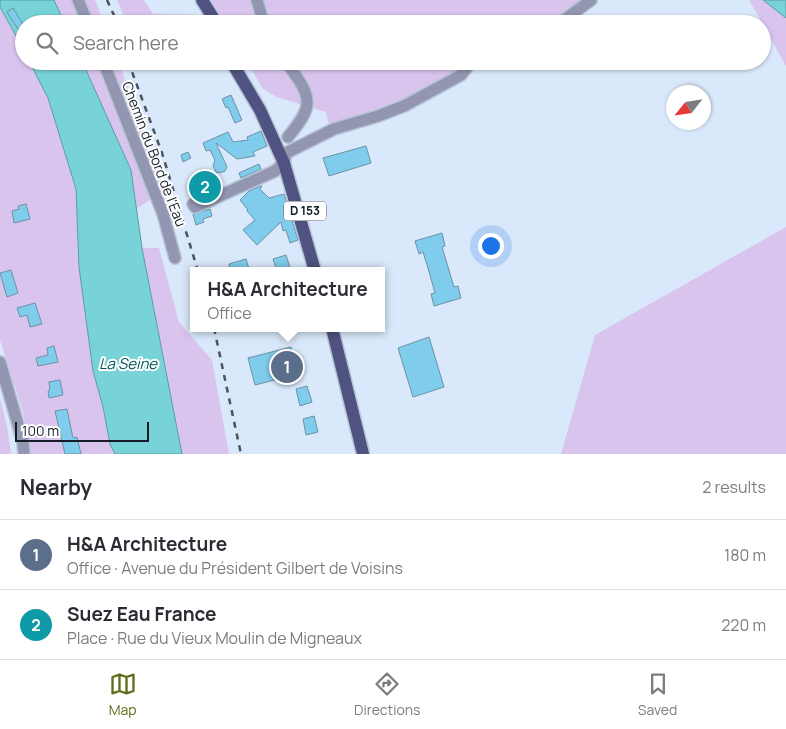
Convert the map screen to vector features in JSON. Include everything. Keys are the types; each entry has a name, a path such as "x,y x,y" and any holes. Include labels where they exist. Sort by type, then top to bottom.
{"main road":[{"path":"195,0 204,15"},
{"path":"202,0 211,15"},
{"name":"D 153","path":"237,70 285,158 313,267"},
{"name":"D 153","path":"244,70 268,110 307,219 317,267"},
{"path":"333,332 363,454"}],"street":[{"path":"78,0 84,15"},
{"path":"257,0 261,15"},
{"path":"570,15 591,0"},
{"name":"Chemin du Bord de l'Eau","path":"107,70 163,214 175,258"},
{"path":"288,137 303,116 308,103 304,90 291,70"},
{"path":"193,204 195,206 275,171 285,158 334,129 404,106 461,75 465,70"},
{"path":"0,362 23,442 24,454"}],"shaded area":[{"path":"54,0 74,0 80,15 61,15"},
{"path":"82,0 95,0 101,15 88,15"},
{"path":"117,0 144,0 153,14 196,15 123,15"},
{"path":"211,0 581,0 560,15 220,15"},
{"path":"749,0 786,0 786,66 771,39 771,15 757,15"},
{"path":"0,7 15,34 15,70 34,70 48,98 76,189 79,267 93,371 103,407 110,444 115,454 31,454 23,412 0,340"},
{"path":"86,70 102,70 152,199 137,208 131,170"},
{"path":"110,70 121,70 167,195 160,198"},
{"path":"252,70 458,70 455,74 391,107 329,126 326,112 277,97 262,88"},
{"path":"786,227 786,454 561,454 595,335"},
{"path":"142,248 159,248 179,322 212,360 229,454 182,454"},
{"path":"0,399 7,426 11,454 0,454"}],"water":[{"path":"0,0 54,0 61,15 15,15 15,34 0,7"},
{"path":"763,0 786,0 786,18"},
{"name":"La Seine","path":"34,70 86,70 131,170 142,248 182,454 115,454 110,444 103,407 93,371 79,267 76,189 48,98"}],"building":[{"path":"13,8 17,15 15,15 15,24 7,12"},
{"path":"231,95 242,120 235,123 222,99"},
{"path":"261,131 267,146 253,152 255,156 237,159 216,143 227,167 225,171 216,172 213,166 215,160 210,150 206,151 203,143 228,132 233,142 248,140 247,137"},
{"path":"366,146 371,163 329,176 323,158"},
{"path":"188,152 191,158 183,162 181,155"},
{"path":"259,164 261,169 241,178 239,173"},
{"path":"210,178 215,189 199,197 194,185"},
{"path":"262,186 260,189 269,198 284,194 298,240 290,243 286,230 283,231 281,222 257,245 243,230 255,220 240,200 249,191"},
{"path":"26,204 30,219 14,223 12,211 19,209 18,206"},
{"path":"210,209 212,216 203,219 204,222 196,225 193,214"},
{"path":"442,233 445,246 442,247 454,287 458,286 461,298 434,306 431,294 435,293 428,268 423,252 419,254 415,241"},
{"path":"286,255 290,267 276,267 273,259"},
{"path":"246,259 248,267 229,267 229,264"},
{"path":"11,270 18,293 7,297 0,273"},
{"path":"35,303 42,324 30,327 27,315 20,317 17,308"},
{"path":"429,337 444,387 413,397 398,348"},
{"path":"54,346 58,362 38,366 36,358 48,355 47,348"},
{"path":"291,347 298,374 255,385 248,358"},
{"path":"60,380 63,395 49,398 49,382"},
{"path":"307,386 312,402 300,406 296,389"},
{"path":"67,409 73,438 77,437 81,454 65,454 55,411"},
{"path":"314,416 318,432 306,435 303,419"}],"railway":[{"path":"107,0 114,15"},
{"path":"131,70 162,153 197,267"},
{"path":"215,332 241,454"}],"place":[{"name":"Suez Eau France","path":"205,187"},
{"name":"H&A Architecture","path":"287,367"}]}
